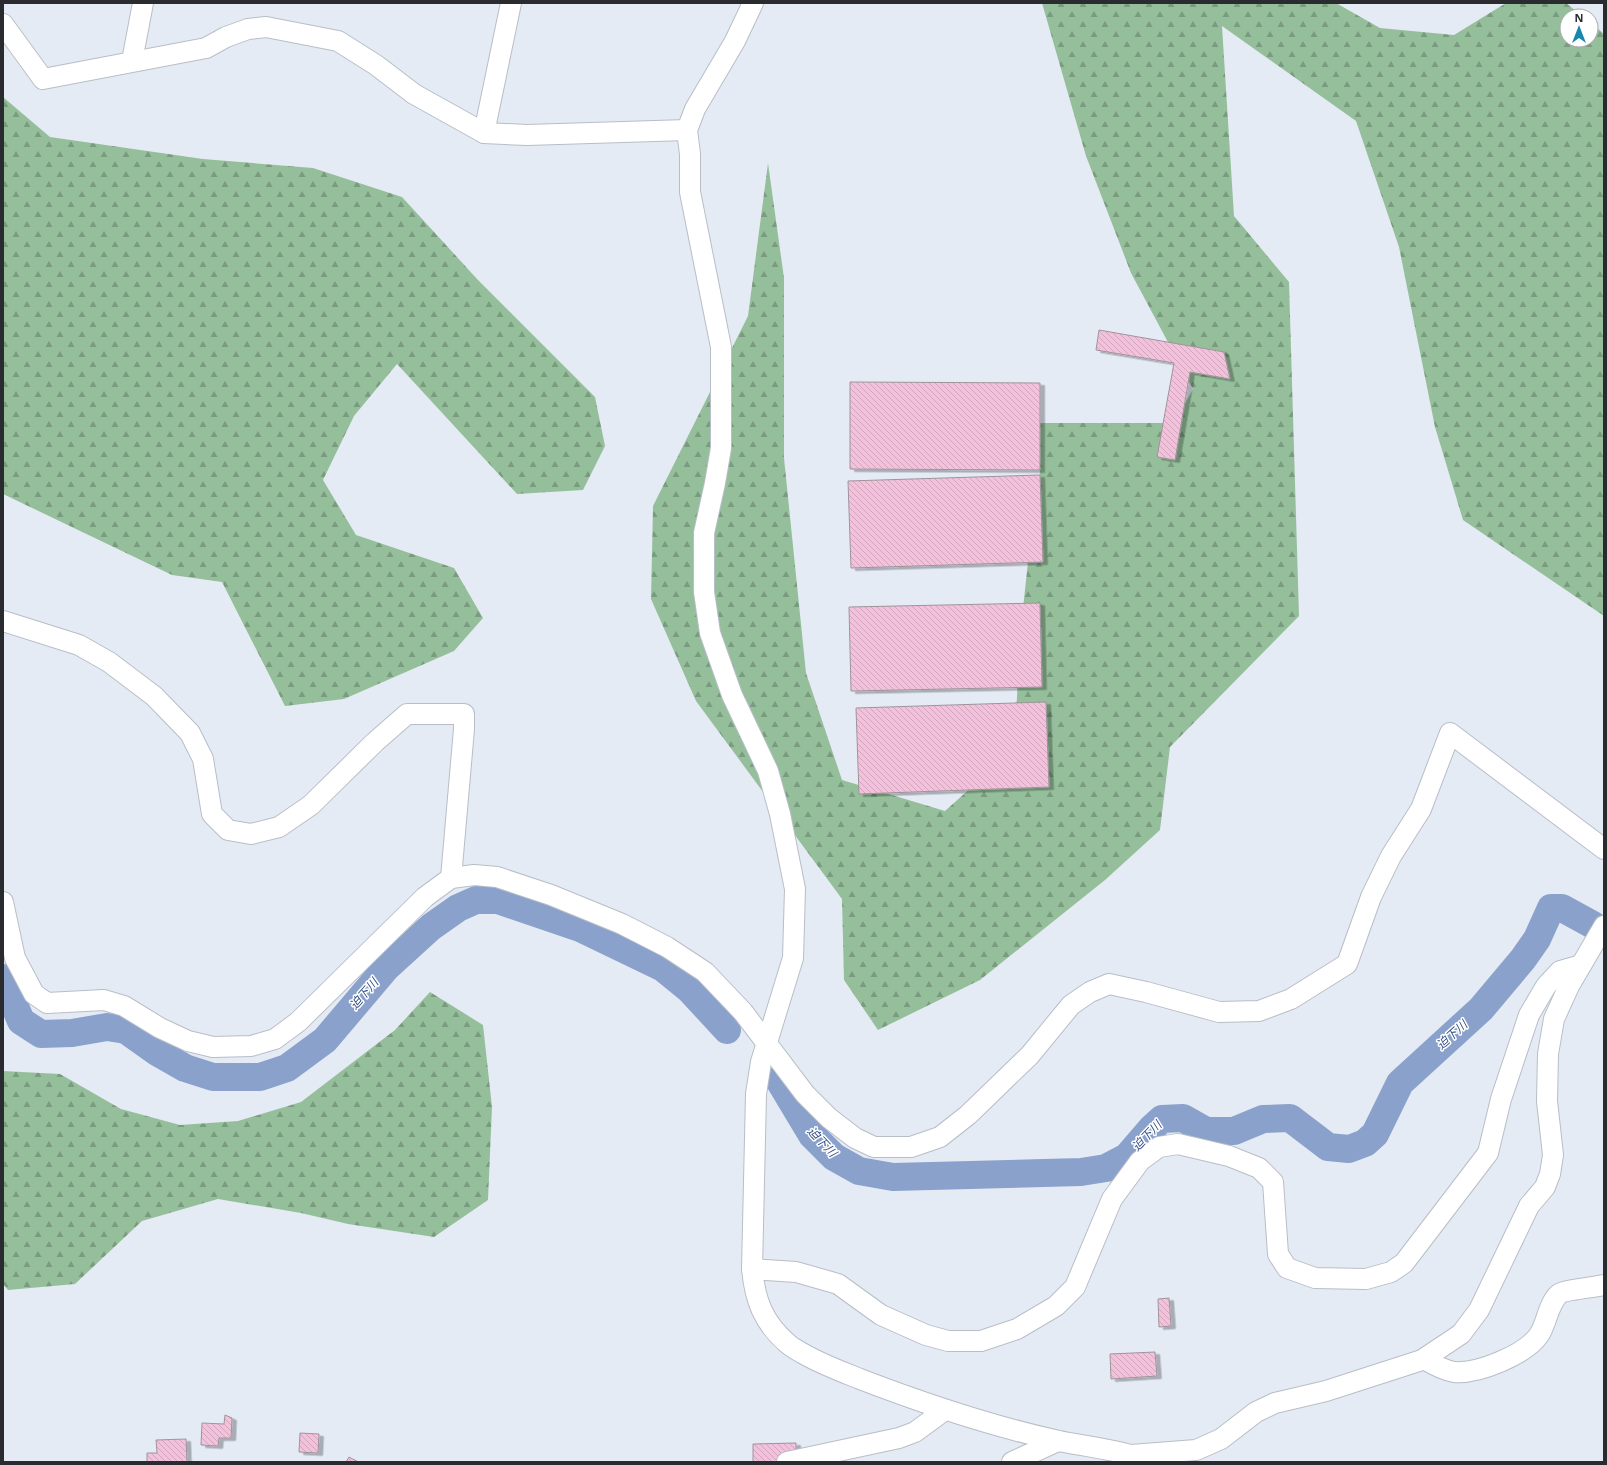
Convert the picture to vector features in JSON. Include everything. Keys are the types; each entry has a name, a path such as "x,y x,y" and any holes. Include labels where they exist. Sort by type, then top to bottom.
{"street":[{"path":"132,61 143,3"},
{"path":"484,133 510,3"},
{"path":"753,3 736,41 695,109 687,130 690,154 690,192 721,347 721,448 704,533 704,592 710,633 732,695 768,771 780,814 795,889 793,958 768,1044 761,1062 756,1094 752,1269 754,1288 762,1315 787,1344 820,1363 945,1410 1058,1441 1138,1459 1196,1450 1221,1440 1256,1412 1275,1403 1326,1391 1424,1359 1462,1334 1479,1310 1529,1206 1545,1187 1550,1174 1553,1154 1547,1101 1548,1054 1554,1019 1569,986 1604,926"},
{"path":"3,24 43,79 206,48 226,37 248,29 266,27 338,41 376,65 414,94 484,133 528,135 687,130"},
{"path":"3,621 79,645 109,662 154,696 190,733 203,759 212,814 228,830 251,834 279,827 312,805 375,742 407,714 464,714 451,878"},
{"path":"3,902 15,958 34,994 47,1003 104,1000 124,1006 160,1028 188,1041 213,1047 251,1046 275,1038 298,1022 424,898 451,878 474,875 496,877 558,898 622,924 660,944 705,972 743,1012 805,1094 829,1118 855,1138 874,1147 911,1147 940,1137 968,1115 1030,1055 1071,1005 1090,992 1109,984 1146,992 1219,1012 1259,1011 1291,999 1347,964 1371,898 1391,856 1421,809 1450,733 1604,849"},
{"path":"752,1269 796,1272 838,1284 882,1315 926,1335 948,1341 981,1341 1017,1329 1056,1306 1075,1287 1112,1199 1140,1160 1159,1147 1178,1144 1229,1156 1259,1168 1273,1182 1278,1254 1287,1268 1315,1278 1366,1279 1391,1272 1404,1263 1488,1153 1501,1099 1529,1015 1546,986 1560,971 1581,965"},
{"path":"1424,1359 1438,1368 1455,1372 1473,1371 1499,1363 1522,1351 1539,1335 1556,1298 1561,1293 1604,1285"},
{"path":"787,1462 899,1438 915,1432 945,1410"},
{"path":"1012,1462 1058,1441"}],"green space":[{"path":"1042,3 1336,3 1380,28 1454,35 1506,3 1566,3 1572,8 1559,8 1559,48 1599,48 1599,30 1604,34 1604,616 1463,520 1435,427 1399,247 1356,121 1222,26 1234,216 1289,282 1299,616 1170,747 1160,830 1105,880 980,980 878,1030 844,980 842,899 696,701 651,599 653,506 748,316 768,163 784,278 784,458 806,673 842,780 945,811 1014,749 1021,627 1035,497 1040,475 1038,423 1174,423 1193,389 1131,273 1086,156"},
{"path":"3,97 50,137 203,159 313,168 402,197 478,280 595,397 605,446 583,490 517,494 397,364 354,416 323,480 356,535 454,568 483,618 454,651 344,699 285,706 222,582 172,575 3,494"},
{"path":"430,992 483,1025 492,1107 488,1200 434,1237 348,1224 301,1213 218,1199 142,1221 75,1284 8,1290 3,1284 3,1071 60,1074 121,1109 180,1125 238,1121 301,1102 395,1030"}],"building":[{"path":"1099,330 1224,352 1230,379 1190,372 1175,460 1157,457 1174,363 1096,350"},
{"path":"850,382 1040,383 1040,470 850,469"},
{"path":"1040,475 1043,562 851,568 848,481"},
{"path":"1040,603 1042,687 851,691 849,607"},
{"path":"1046,702 1049,787 859,794 856,708"},
{"path":"1169,1298 1171,1326 1159,1327 1158,1299"},
{"path":"1155,1352 1157,1376 1111,1379 1110,1354"},
{"path":"225,1415 232,1418 231,1438 219,1438 218,1446 201,1445 202,1423 224,1424"},
{"path":"300,1433 319,1434 318,1453 299,1452"},
{"path":"186,1439 187,1462 147,1462 147,1453 157,1453 156,1440"},
{"path":"796,1443 796,1462 753,1462 753,1444"},
{"path":"349,1457 358,1462 346,1462"}],"waterway":[{"name":"迫下川","path":"3,978 21,1021 41,1034 72,1033 107,1027 126,1030 157,1052 185,1068 213,1077 260,1077 287,1068 325,1040 386,968 431,927 458,908 476,900 498,900 580,928 663,968 690,990 727,1030"},
{"name":"迫下川","path":"779,1080 812,1135 834,1157 859,1171 893,1177 1081,1172 1106,1168 1127,1157 1152,1128 1162,1119 1183,1118 1206,1131 1234,1131 1263,1119 1290,1118 1328,1147 1349,1149 1365,1143 1375,1134 1400,1083 1481,1009 1523,959 1537,939 1551,908 1562,908 1593,925"}]}
